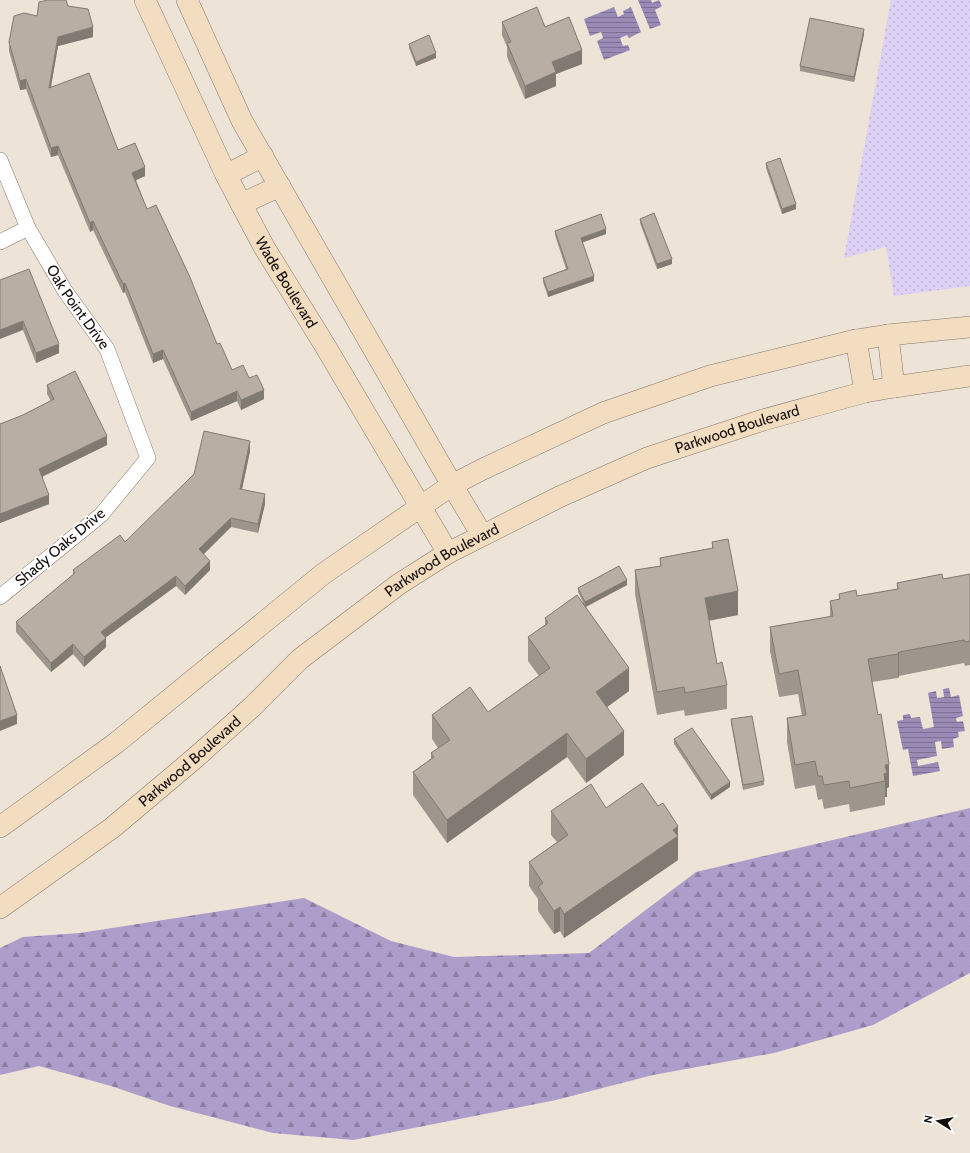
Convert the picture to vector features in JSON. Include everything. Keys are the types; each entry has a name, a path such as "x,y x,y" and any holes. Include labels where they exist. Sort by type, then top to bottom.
{"main road":[{"name":"Wade Boulevard","path":"145,0 226,175 264,247 324,344 448,554"},
{"path":"187,0 242,121 482,535"},
{"path":"226,175 262,156"},
{"path":"241,204 280,186"},
{"path":"0,827 116,742 323,574 452,485 509,456 603,413 710,376 856,340 888,335 970,327"},
{"path":"888,335 894,387"},
{"path":"856,340 865,392"},
{"name":"Parkwood Boulevard","path":"0,908 112,828 252,707 300,659 398,584 482,535 559,497 647,458 763,420 865,392 970,376"}],"street":[{"name":"Oak Point Drive","path":"0,160 28,228 65,291 107,349 148,458"},
{"path":"0,242 28,228"},
{"name":"Shady Oaks Drive","path":"0,597 101,515 148,458"}],"shaded area":[{"path":"638,0 651,0 652,3 659,0 662,6 655,10 661,25 650,29"},
{"path":"891,0 970,0 970,286 894,296 886,247 844,258"},
{"path":"614,7 618,17 624,14 623,11 631,7 641,32 629,38 627,35 620,38 623,46 628,45 630,50 604,60 597,41 603,38 601,32 590,36 584,19"},
{"path":"949,688 951,697 959,695 963,716 956,718 957,722 963,721 965,731 958,732 959,737 953,739 954,747 942,749 941,741 935,742 937,756 917,760 918,766 938,762 940,771 913,776 908,749 903,750 897,721 903,720 903,715 910,714 911,718 920,717 923,729 934,727 928,693 936,691 937,698 944,697 943,689"}],"green space":[{"path":"970,808 970,973 873,1025 774,1053 653,1075 556,1100 353,1140 273,1133 170,1106 111,1086 39,1066 0,1075 0,948 23,937 80,933 304,898 391,941 454,957 589,953 696,872"}],"building":[{"path":"48,0 66,0 68,6 88,9 93,27 58,37 49,88 89,73 118,150 135,143 145,167 132,173 147,209 156,205 189,275 217,344 220,343 232,370 243,365 249,378 257,375 264,390 241,400 237,391 191,412 163,350 153,354 125,283 123,284 93,221 90,223 58,146 51,148 26,79 20,81 9,42 14,16 24,13 37,16 39,2"},
{"path":"537,7 545,27 569,17 582,50 552,62 556,72 525,86 507,43 511,42 502,22"},
{"path":"810,18 864,29 854,77 800,66"},
{"path":"429,35 436,53 416,62 409,44"},
{"path":"780,158 796,204 782,209 766,163"},
{"path":"654,213 672,259 657,264 640,219"},
{"path":"601,214 606,229 581,238 594,276 548,292 543,278 568,269 555,231"},
{"path":"29,269 59,344 36,353 23,321 0,330 0,280"},
{"path":"75,371 107,436 39,469 49,495 0,514 0,424 23,415 54,399 47,385"},
{"path":"204,431 250,441 240,489 265,494 258,524 231,518 199,549 210,561 185,586 176,576 101,632 106,638 84,657 73,644 51,663 16,622 75,573 73,570 120,535 125,542 194,474"},
{"path":"728,539 738,591 705,598 717,664 722,662 727,685 685,693 684,687 657,692 635,570 661,566 660,558 713,548 712,542"},
{"path":"619,566 627,580 585,602 578,588"},
{"path":"942,574 943,579 970,574 970,641 965,642 964,640 868,659 878,715 881,714 889,764 885,765 887,773 884,774 885,781 850,788 849,781 824,785 822,776 818,776 815,761 795,765 787,718 806,715 798,670 779,674 770,627 833,616 830,601 840,599 839,594 856,590 857,596 898,589 897,583"},
{"path":"577,595 629,668 596,692 624,731 586,759 567,733 447,820 413,772 434,757 431,753 450,740 432,715 470,687 488,712 550,668 528,637 548,623 545,618"},
{"path":"0,666 17,715 0,721"},
{"path":"752,716 764,781 743,785 731,719"},
{"path":"692,728 730,782 711,795 674,739"},
{"path":"642,783 658,806 663,803 678,826 673,830 678,836 564,914 560,907 554,911 538,887 543,883 529,862 568,835 551,811 591,784 606,808"}]}
